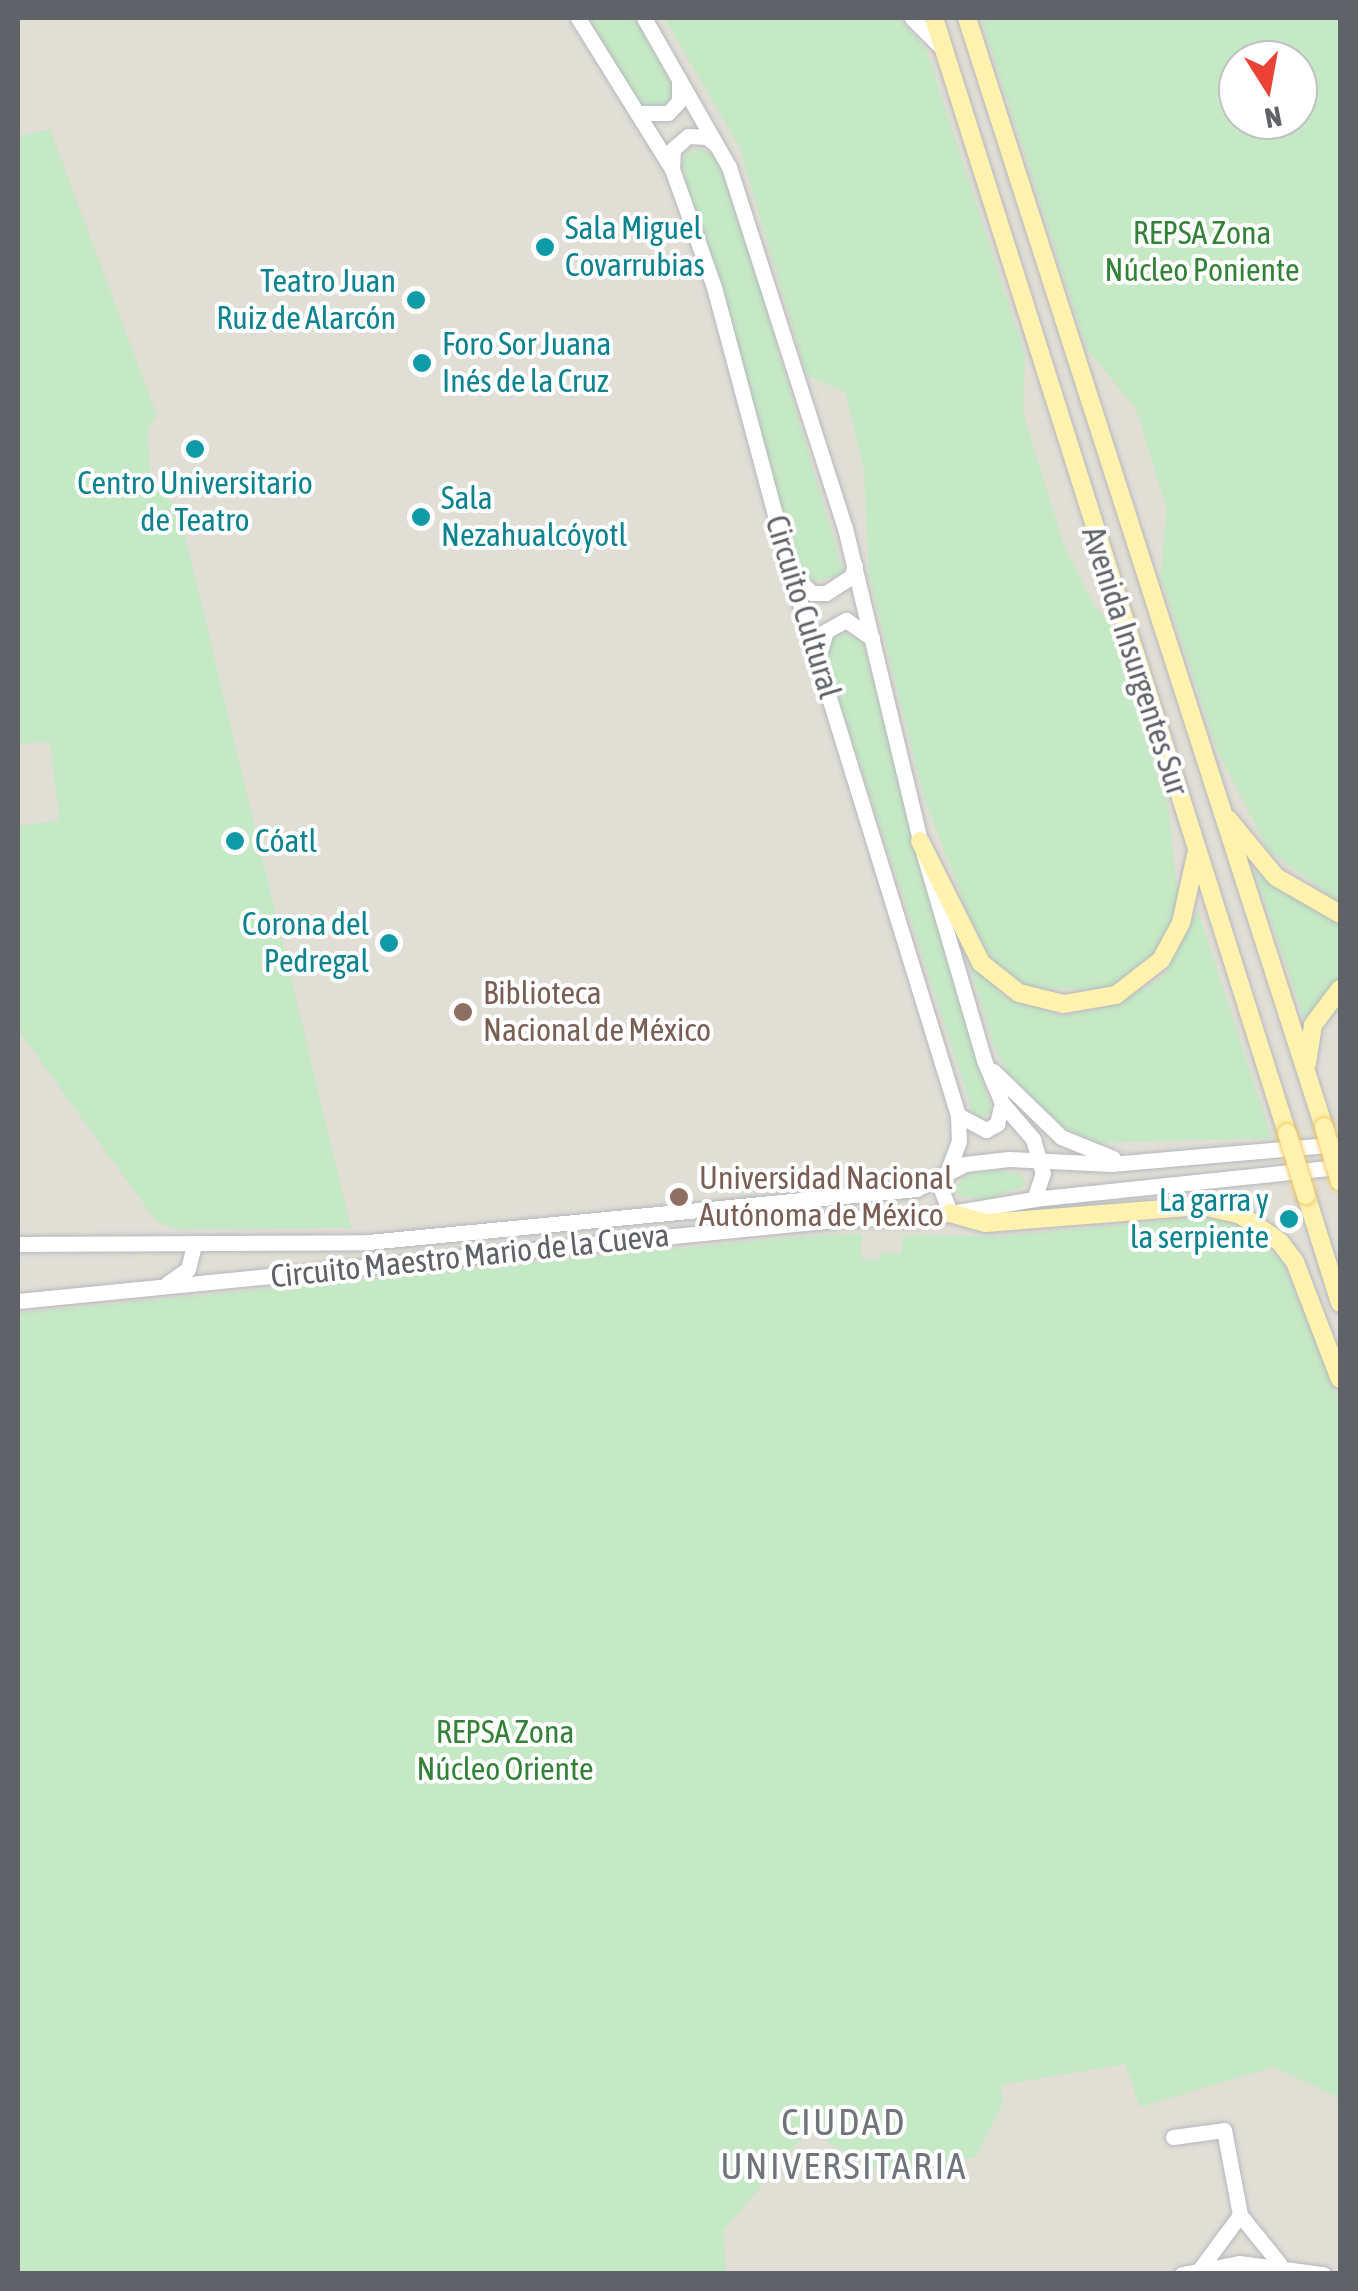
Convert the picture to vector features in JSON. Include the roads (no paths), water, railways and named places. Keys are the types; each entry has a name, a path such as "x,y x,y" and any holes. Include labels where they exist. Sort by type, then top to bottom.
{"main road":[{"name":"Avenida Insurgentes Sur","path":"934,18 1340,1303"},
{"name":"Avenida Insurgentes Sur","path":"967,18 1340,1182"},
{"path":"1212,789 1266,867 1340,914"},
{"path":"920,841 981,962 1019,993 1064,1004 1116,995 1161,960 1181,923 1196,852"},
{"path":"1307,1073 1314,1024 1340,988"},
{"path":"950,1213 986,1223 1203,1206 1241,1215 1280,1242 1294,1262 1340,1379"}],"street":[{"name":"Circuito Cultural","path":"578,18 672,169 714,287 790,571 819,653 958,1114 959,1141 943,1177 950,1213"},
{"name":"Circuito Cultural","path":"644,18 721,150 855,566 920,841 984,1060 1002,1102 1033,1139 1038,1160"},
{"path":"912,18 945,50"},
{"path":"637,113 652,117 679,101 676,71"},
{"path":"672,169 673,150 688,136 707,137 721,150"},
{"path":"790,571 812,593 826,593 851,577 855,566"},
{"path":"819,653 826,631 846,620 874,641"},
{"path":"984,1060 1061,1137 1116,1158 1147,1161"},
{"path":"958,1114 974,1129 986,1130 997,1124 1002,1102"},
{"name":"Circuito Maestro Mario de la Cueva","path":"18,1244 368,1242 916,1188 965,1164 1147,1161 1340,1144"},
{"path":"1034,1199 1042,1188 1038,1160"},
{"name":"Circuito Maestro Mario de la Cueva","path":"18,1301 950,1213 1034,1199 1340,1167"},
{"path":"160,1288 188,1269 194,1244"},
{"path":"1173,2137 1224,2130 1240,2214 1279,2264"},
{"path":"1200,2269 1240,2214"},
{"path":"1182,2274 1200,2269 1279,2264 1323,2274"}],"place":[{"name":"Sala Miguel Covarrubias","path":"545,247"},
{"name":"Teatro Juan Ruiz de Alarcón","path":"416,300"},
{"name":"Foro Sor Juana Inés de la Cruz","path":"422,363"},
{"name":"Centro Universitario de Teatro","path":"195,449"},
{"name":"Sala Nezahualcóyotl","path":"421,517"},
{"name":"Cóatl","path":"235,841"},
{"name":"Corona del Pedregal","path":"389,943"},
{"name":"Biblioteca Nacional de México","path":"463,1012"},
{"name":"Universidad Nacional Autónoma de México","path":"679,1197"},
{"name":"La garra y la serpiente","path":"1289,1219"}],"district":[{"name":"CIUDAD UNIVERSITARIA","path":"844,2144"}],"park label":[{"name":"REPSA Zona Núcleo Poniente","path":"1202,252"},
{"name":"REPSA Zona Núcleo Oriente","path":"505,1752"}]}
